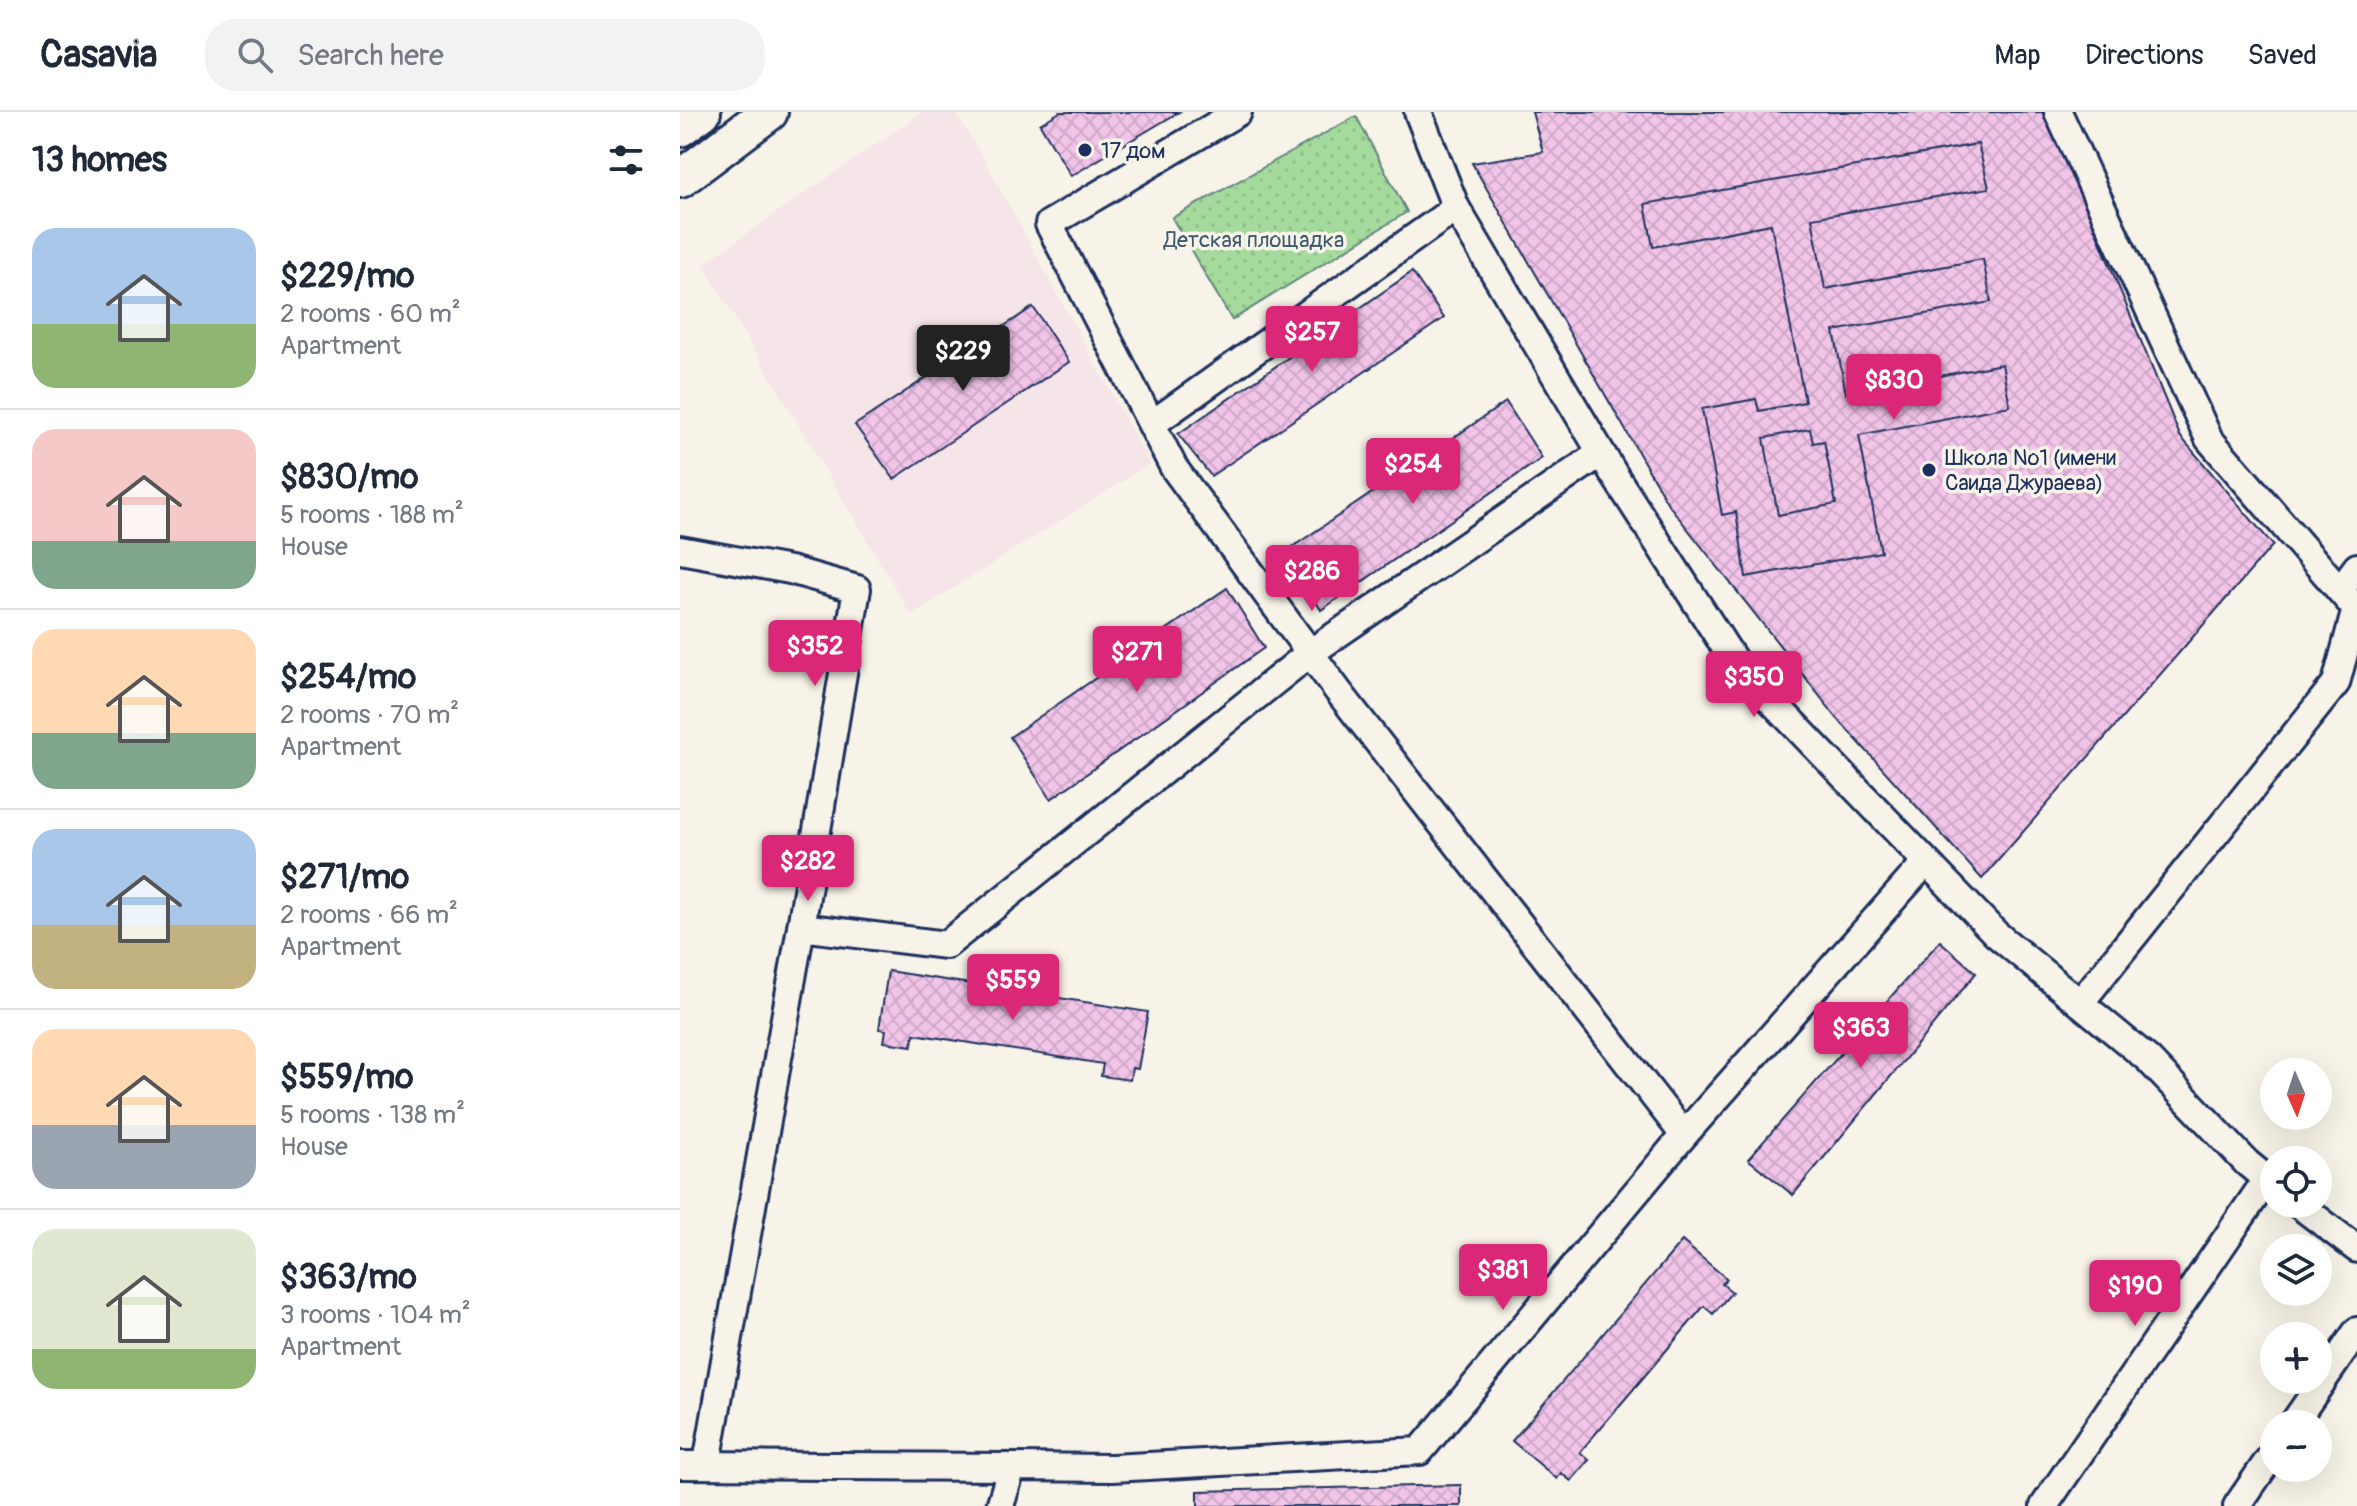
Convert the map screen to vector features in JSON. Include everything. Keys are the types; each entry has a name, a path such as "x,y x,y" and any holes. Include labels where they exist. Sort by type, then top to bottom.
{"main road":[{"path":"680,128 702,112"},
{"path":"680,179 769,112"}],"street":[{"path":"1238,112 1049,224 1174,468 1310,653 1684,1135"},
{"path":"1418,112 1456,208 1601,453 1736,664 1996,934 2148,1059 2260,1174"},
{"path":"2058,112 2209,439 2356,609 2336,683 2080,1003"},
{"path":"1152,424 1456,208"},
{"path":"801,927 946,945 1310,653 1601,453"},
{"path":"680,550 790,570 857,589 707,1463"},
{"path":"2340,590 2357,567"},
{"path":"680,1465 1112,1468 1420,1451 1684,1135 1926,862"},
{"path":"2044,1506 2260,1196"},
{"path":"2316,1218 2357,1249"},
{"path":"2303,1410 2357,1331"},
{"path":"1000,1506 1012,1467"},
{"path":"2237,1506 2260,1472"}],"shaded area":[{"path":"922,112 955,112 985,161 1150,464 911,615 703,264"}],"green space":[{"name":"Детская площадка","path":"1356,116 1407,212 1232,320 1172,218"}],"building":[{"name":"17 дом","path":"1060,112 1179,112 1071,176 1040,124"},
{"name":"Школа №1 (имени Саида Джураева)","path":"1532,112 2047,112 2180,436 2273,545 1982,879 1837,718 1668,504 1472,163 1543,152"},
{"path":"1978,144 1989,188 1812,218 1825,289 1983,259 1991,302 1834,331 1846,394 2002,364 2010,406 1859,435 1881,552 1746,577 1736,512 1722,515 1702,409 1756,399 1759,411 1805,402 1771,224 1653,247 1645,204","holes":["1810,429 1813,443 1824,441 1836,504 1778,515 1764,438"]},
{"path":"1412,272 1444,318 1211,476 1178,434"},
{"path":"1033,307 1069,362 894,479 855,425"},
{"path":"1506,402 1542,458 1321,610 1285,552"},
{"path":"1227,588 1264,648 1051,799 1010,737"},
{"path":"1940,941 1976,973 1793,1195 1748,1159"},
{"path":"888,971 1148,1012 1138,1069 1132,1068 1130,1080 1101,1076 1103,1064 914,1034 912,1046 884,1042 886,1030 879,1029"},
{"path":"1682,1241 1727,1279 1722,1284 1732,1292 1713,1314 1704,1306 1580,1452 1589,1460 1571,1481 1561,1473 1557,1479 1512,1441"},
{"path":"1461,1485 1461,1506 1198,1506 1198,1491"}],"place":[{"name":"17 дом","path":"1085,150"},
{"name":"Школа №1 (имени Саида Джураева)","path":"1929,470"}]}
